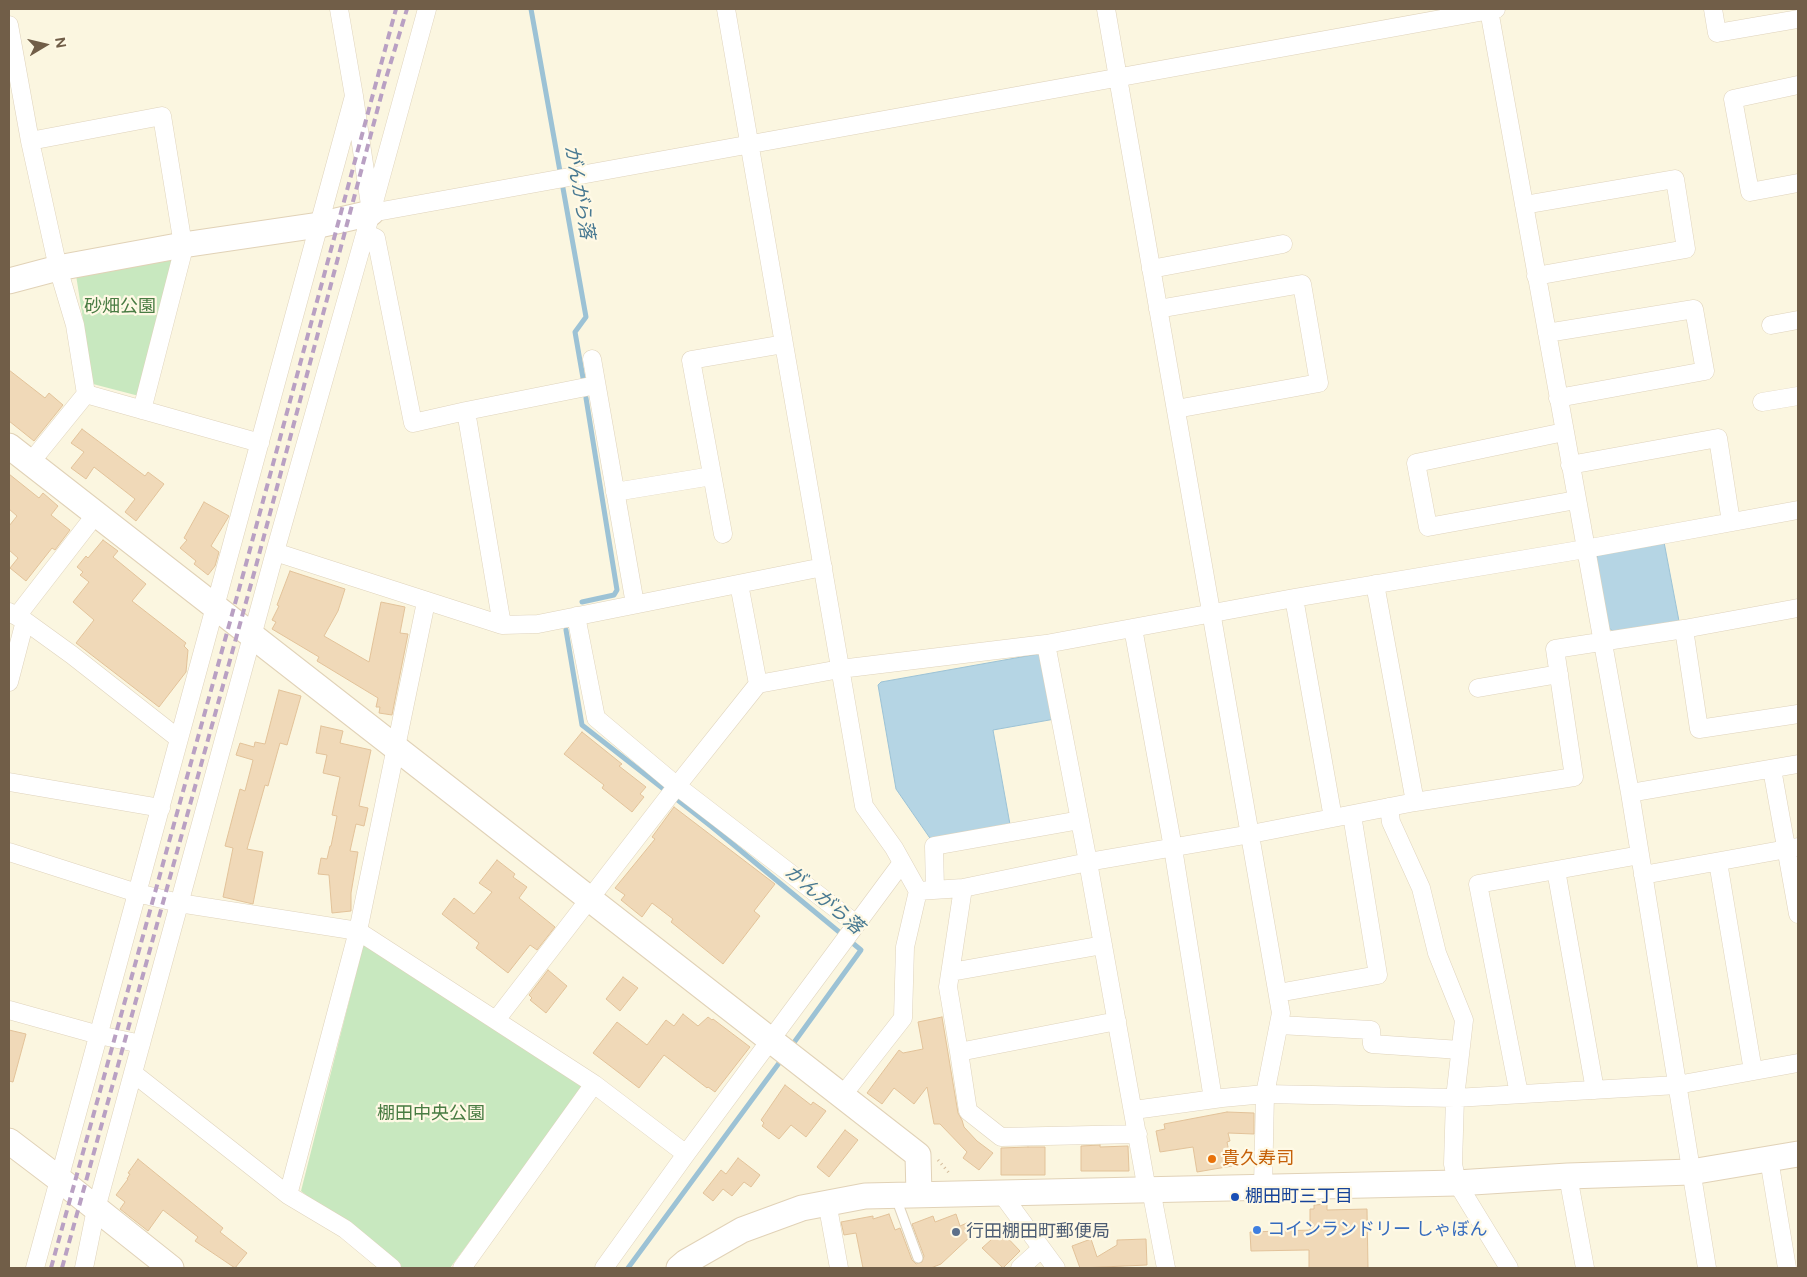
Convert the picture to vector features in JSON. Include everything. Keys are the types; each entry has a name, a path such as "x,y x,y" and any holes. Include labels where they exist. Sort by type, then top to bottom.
{"street":[{"path":"339,9 354,96 369,223 376,238 413,423 596,385"},
{"path":"84,1268 96,1209 179,903 275,552 369,223 426,9"},
{"path":"726,9 864,806 894,848 901,864 926,890 962,888 1088,862 1251,834 1415,802 1574,777 1555,649 1684,629 1798,608"},
{"path":"1106,9 1281,1013 1265,1094 1263,1187"},
{"path":"9,281 58,268 183,245 319,225 369,223 750,144 1492,9 1546,333 1630,793 1707,1268"},
{"path":"1713,9 1717,33 1798,19"},
{"path":"9,26 16,105 30,141 58,268 75,325 86,394 30,463"},
{"path":"1798,85 1733,99 1750,192 1798,183"},
{"path":"34,1268 354,96"},
{"path":"30,141 162,116 183,245 142,410"},
{"path":"1524,205 1674,179 1686,249 1536,276"},
{"path":"1151,268 1283,244"},
{"path":"1158,309 1302,284 1319,383 1176,409"},
{"path":"1546,333 1694,309 1705,371 1558,398"},
{"path":"1771,325 1798,320"},
{"path":"724,534 691,360 784,344"},
{"path":"592,359 635,604"},
{"path":"86,394 260,443"},
{"path":"1762,402 1798,396"},
{"path":"466,411 502,625"},
{"path":"1564,432 1416,463 1428,527 1576,500"},
{"path":"1570,465 1718,438 1731,522"},
{"path":"9,446 918,1155 906,1195"},
{"path":"615,492 712,476"},
{"path":"496,1020 676,786 758,684 840,669 1046,644 1294,598 1585,549 1798,510"},
{"path":"9,682 17,616 96,514"},
{"path":"275,552 502,625 538,624 823,567"},
{"path":"739,584 758,684"},
{"path":"1375,584 1415,802"},
{"path":"1294,598 1333,818"},
{"path":"288,1195 358,931 426,602"},
{"path":"17,616 179,739"},
{"path":"576,616 596,718 676,786 856,924"},
{"path":"1133,628 1173,848 1213,1099"},
{"path":"1684,629 1699,729 1798,714"},
{"path":"1046,644 1134,1110 1145,1179 1153,1200 1166,1268"},
{"path":"1478,688 1558,674"},
{"path":"1630,793 1798,764"},
{"path":"1772,769 1793,848 1798,914"},
{"path":"9,782 160,808"},
{"path":"1388,808 1391,822 1421,888 1437,953 1464,1020 1455,1098 1453,1164 1457,1183 1509,1268"},
{"path":"1278,992 1378,975 1352,815"},
{"path":"842,1096 903,1018 905,947 926,890 934,846 1080,820"},
{"path":"1643,875 1793,848"},
{"path":"9,852 137,893 179,903 358,931 594,1084 686,1154"},
{"path":"1519,1094 1478,884 1640,856"},
{"path":"1718,862 1753,1071"},
{"path":"604,1268 686,1154 780,1048 856,924 901,864"},
{"path":"1556,870 1596,1090"},
{"path":"962,888 948,987 968,1111 1001,1137 1138,1134"},
{"path":"951,972 1103,945"},
{"path":"9,1010 98,1035 141,1044"},
{"path":"958,1052 1117,1020"},
{"path":"1279,1024 1372,1030 1372,1044 1460,1050"},
{"path":"1134,1110 1265,1094 1455,1098 1677,1085 1798,1063"},
{"path":"133,1073 288,1195 344,1230 392,1268"},
{"path":"462,1268 594,1084"},
{"path":"9,1142 171,1268"},
{"path":"679,1268 686,1262 742,1230 802,1208 865,1196 1457,1183 1568,1176 1691,1172 1798,1154"},
{"path":"1769,1159 1787,1268"},
{"path":"1568,1176 1585,1268"},
{"path":"1001,1193 1056,1268"},
{"path":"827,1202 839,1268"},
{"path":"1020,1268 1041,1249"}],"lane":[{"path":"906,1195 918,1258"}],"green space":[{"name":"砂畑公園","path":"172,258 139,396 93,384 76,275"},
{"name":"棚田中央公園","path":"364,942 584,1087 450,1268 398,1268 301,1191"}],"water":[{"path":"1664,542 1679,621 1615,633 1608,627 1596,559 1598,555"},
{"path":"1038,654 1044,658 1055,719 993,730 1011,830 934,844 896,789 878,685 881,682"}],"building":[{"path":"9,370 45,398 49,393 63,405 34,441 9,421"},
{"path":"82,429 145,476 148,472 164,484 136,521 125,512 135,499 94,467 86,479 71,468 84,452 71,443"},
{"path":"9,474 39,498 43,493 58,506 51,515 70,530 55,550 52,548 26,581 10,568 18,558 9,550 9,526 17,516 9,509"},
{"path":"204,502 229,516 211,546 219,552 215,566 208,575 194,564 196,561 180,548 187,540 184,538"},
{"path":"103,540 118,551 113,557 146,584 132,601 186,643 184,646 188,650 186,672 159,707 76,643 94,620 73,602 89,582 80,575 83,572 77,567 86,556 88,558"},
{"path":"290,571 345,589 338,611 324,636 369,662 381,602 405,607 400,633 408,634 392,715 379,713 380,707 376,707 378,698 317,661 319,657 272,629 276,622 272,620 279,606 277,605"},
{"path":"279,690 301,696 287,745 280,743 268,786 265,785 247,849 263,852 253,904 223,897 233,848 225,846 240,789 245,791 253,760 236,755 240,743 254,747 255,742 265,744"},
{"path":"321,726 343,731 340,743 371,750 359,806 368,808 364,826 356,824 350,851 358,852 351,893 351,911 332,913 329,875 318,874 321,858 327,859 331,846 337,816 332,815 340,777 323,773 327,755 316,753"},
{"path":"582,732 622,764 619,766 646,787 640,794 644,797 632,812 602,788 604,785 564,754"},
{"path":"674,807 775,884 754,911 760,916 723,964 671,922 673,919 652,903 642,917 621,900 625,895 615,888 655,839 652,837"},
{"path":"497,860 515,874 513,877 527,887 519,898 555,927 537,950 530,945 508,973 476,948 479,943 442,914 454,898 474,914 492,892 479,883"},
{"path":"548,970 567,986 546,1013 530,1000 532,998 529,995"},
{"path":"623,977 638,988 620,1011 606,999"},
{"path":"683,1014 698,1026 708,1017 713,1019 750,1047 715,1092 664,1055 639,1088 593,1053 617,1022 647,1045 666,1020 674,1026"},
{"path":"942,1017 958,1113 964,1127 977,1141 993,1153 979,1170 963,1158 967,1152 940,1124 934,1124 927,1087 914,1104 894,1088 882,1104 867,1093 899,1050 903,1053 923,1049 918,1022"},
{"path":"9,1030 26,1034 13,1082 9,1081"},
{"path":"785,1085 811,1105 813,1102 826,1111 806,1137 791,1125 779,1139 762,1126 764,1123 761,1120"},
{"path":"1227,1112 1254,1113 1254,1134 1228,1133 1230,1141 1227,1142 1232,1166 1197,1172 1193,1147 1160,1152 1156,1131 1165,1129 1164,1124"},
{"path":"845,1130 858,1140 829,1177 817,1167"},
{"path":"1100,1145 1100,1147 1128,1146 1129,1171 1081,1171 1081,1146"},
{"path":"1045,1147 1045,1175 1001,1175 1001,1148"},
{"path":"738,1158 760,1175 751,1187 744,1182 732,1196 723,1189 713,1201 703,1193 721,1170 726,1174"},
{"path":"138,1159 223,1228 220,1232 247,1253 235,1268 195,1241 198,1237 163,1210 148,1231 120,1209 125,1202 116,1195 128,1179 130,1174 128,1173"},
{"path":"1327,1204 1327,1210 1367,1209 1368,1268 1309,1268 1309,1250 1251,1251 1250,1232 1310,1230 1310,1209 1314,1209 1314,1205"},
{"path":"889,1214 895,1230 900,1228 912,1260 916,1264 922,1262 924,1256 912,1224 933,1216 935,1222 956,1214 960,1226 967,1223 972,1235 941,1264 931,1268 863,1268 856,1233 844,1235 841,1222 873,1216 873,1219"},
{"path":"1001,1231 1020,1251 1003,1268 982,1248"},
{"path":"1091,1239 1097,1257 1117,1245 1117,1240 1146,1239 1147,1265 1080,1268 1072,1246"}],"waterway":[{"name":"がんがら落","path":"531,9 586,317 575,332 583,378"},
{"name":"がんがら落","path":"582,602 614,595 617,590 586,398"},
{"name":"がんがら落","path":"566,630 582,725 712,827 861,950 790,1048"},
{"name":"がんがら落","path":"628,1268 782,1059"}],"railway":[{"path":"51,1268 246,564 396,9"},
{"path":"62,1268 256,566 384,85 407,9"}],"place":[{"name":"貴久寿司","path":"1212,1159"},
{"name":"棚田町三丁目","path":"1235,1197"},
{"name":"コインランドリー しゃぼん","path":"1257,1230"},
{"name":"行田棚田町郵便局","path":"956,1232"}]}
